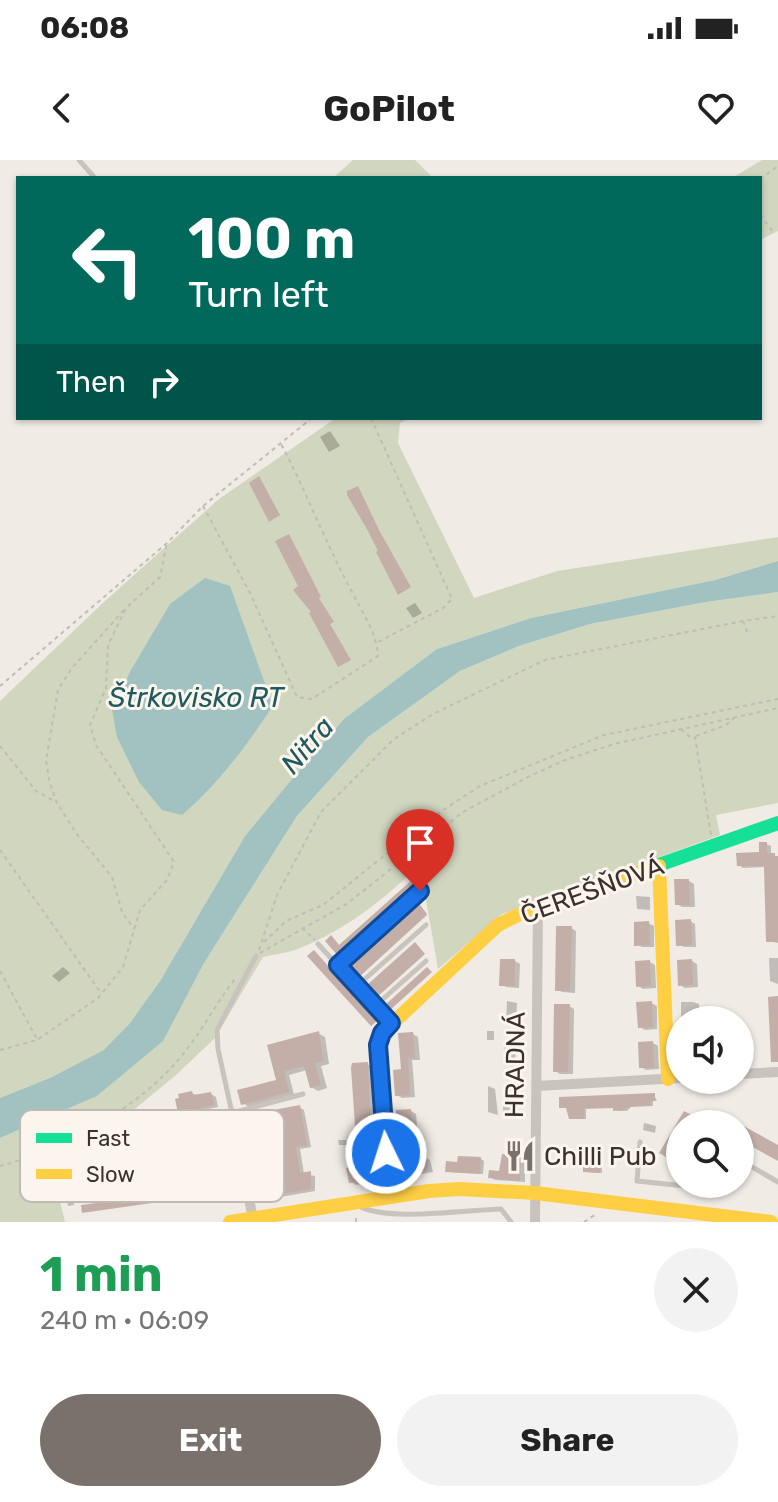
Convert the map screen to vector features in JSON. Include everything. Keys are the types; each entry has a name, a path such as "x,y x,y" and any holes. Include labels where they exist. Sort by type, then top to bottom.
{"street":[{"name":"ČEREŠŇOVÁ","path":"391,1023 498,925 778,823"},
{"path":"659,866 669,1006"},
{"name":"HRADNÁ","path":"535,1222 538,908"},
{"path":"389,1197 378,1045 382,1033 391,1023"},
{"path":"754,1073 778,1072"},
{"path":"537,1086 666,1078"},
{"path":"230,1222 449,1189 535,1193 771,1222"}],"lane":[{"path":"79,160 93,176"},
{"path":"338,965 420,891"},
{"path":"357,986 426,925"},
{"path":"318,944 391,1023"},
{"path":"231,1110 217,1030 256,956"},
{"path":"375,1006 426,961"},
{"path":"243,1110 303,1094"},
{"path":"640,1142 637,1181 666,1184"},
{"path":"754,1168 778,1182"},
{"path":"357,1202 362,1210 370,1213 420,1220 501,1209 511,1222"}],"path":[{"path":"762,218 774,233"},
{"path":"0,686 167,543 203,506 309,420"},
{"path":"372,420 452,599 451,603 377,643"},
{"path":"203,506 250,593 297,697 312,699 378,656 377,643 281,444"},
{"path":"135,930 122,912 112,877 85,845 57,803 46,760 58,690 71,669 126,608 160,577 167,543"},
{"path":"0,1050 37,1040 101,993 123,967 140,910 167,880 174,862 96,745 90,725 106,688 108,645 126,608"},
{"path":"256,956 284,880 321,812 394,739 433,714 545,660 778,616"},
{"path":"743,621 748,634"},
{"path":"262,944 286,921 323,905 431,818 480,786 604,735 778,699"},
{"path":"256,956 360,895 463,812 504,789 588,752 680,728 778,708"},
{"path":"680,728 685,734 695,737 733,722 735,717"},
{"path":"695,737 714,846"},
{"path":"0,746 36,791 57,803"},
{"path":"0,850 101,993"},
{"path":"302,928 318,944"},
{"path":"0,971 37,1040"},
{"path":"117,1110 142,1093 188,1049 238,975"},
{"path":"0,1166 20,1159"},
{"path":"584,1222 600,1211"}],"green space":[{"path":"353,160 415,160 431,176 335,176"},
{"path":"762,160 778,160 778,231 762,239 762,176 735,176"},
{"path":"333,420 406,420 400,423 398,443 474,598 557,571 778,537 778,561 715,580 531,618 437,649 245,836 160,981 130,1023 104,1051 0,1098 0,701 219,499"},
{"path":"778,592 778,803 716,815 720,835 502,914 438,969 420,865 349,923 296,950 263,957 215,1038 136,1108 65,1110 97,1096 162,1041 204,963 297,816 368,737 460,671 519,646 590,624"},
{"path":"20,1129 20,1202 60,1202 65,1222 0,1222 0,1138"}],"water":[{"path":"778,561 778,592 590,624 519,646 460,671 368,737 297,816 204,963 163,1041 97,1096 65,1110 20,1110 20,1129 0,1138 0,1098 52,1077 104,1050 130,1023 160,981 245,836 344,719 437,649 531,618 715,580"},
{"name":"Štrkovisko RT","path":"205,578 230,586 273,706 231,764 182,815 162,810 139,782 117,737 112,710 131,670 170,604"}],"building":[{"path":"259,476 280,515 269,522 249,483"},
{"path":"358,486 411,587 398,595 347,495 347,491"},
{"path":"289,534 319,598 334,622 330,624 351,660 338,667 311,612 293,590 298,586 275,541"},
{"path":"759,842 767,842 767,853 778,856 778,942 766,942 764,866 737,866 736,853 759,852"},
{"path":"413,879 418,885 339,957 325,941 331,935 339,945"},
{"path":"674,879 689,879 690,905 675,905"},
{"path":"417,901 427,914 358,978 346,965"},
{"path":"691,919 692,945 676,946 675,920"},
{"path":"649,921 650,945 634,946 634,922"},
{"path":"556,926 572,926 570,991 555,991"},
{"path":"415,942 425,954 376,998 366,986"},
{"path":"314,950 377,1021 371,1026 307,956"},
{"path":"500,959 515,959 515,986 499,986"},
{"path":"692,959 693,985 678,986 677,960"},
{"path":"650,960 651,986 636,987 635,961"},
{"path":"427,967 432,972 389,1011 384,1006"},
{"path":"778,996 778,1062 771,1062 768,997"},
{"path":"652,1001 653,1027 638,1028 636,1002"},
{"path":"554,1004 570,1004 568,1072 553,1072"},
{"path":"319,1031 323,1061 315,1063 321,1085 310,1088 304,1066 284,1071 289,1092 241,1105 237,1090 276,1080 267,1045"},
{"path":"413,1032 415,1058 408,1058 410,1095 395,1096 393,1070 401,1069 398,1033"},
{"path":"653,1041 654,1068 639,1068 638,1042"},
{"path":"368,1062 371,1138 356,1140 351,1068 352,1063"},
{"path":"211,1092 214,1105 177,1110 175,1099 179,1098 178,1094"},
{"path":"655,1093 655,1101 650,1101 651,1105 613,1111 613,1108 584,1108 584,1119 569,1119 566,1108 559,1108 559,1097"},
{"path":"300,1105 307,1145 296,1147 300,1173 311,1171 311,1189 284,1193 284,1110 273,1110"},
{"path":"411,1109 413,1135 398,1136 396,1110"},
{"path":"754,1132 778,1145 778,1161 754,1148"},
{"path":"666,1141 666,1157 659,1153"},
{"path":"590,1145 599,1148 599,1156 602,1156 600,1173 583,1172 583,1166 575,1166 576,1155 587,1155"},
{"path":"502,1154 521,1156 520,1181 488,1178 489,1170 499,1171"},
{"path":"426,1155 428,1170 402,1174 400,1159"},
{"path":"458,1156 481,1157 480,1174 445,1172 446,1161 457,1162"},
{"path":"372,1164 375,1179 349,1183 346,1168"},
{"path":"104,1202 159,1202 82,1213 81,1205"}],"traffic: fast":[{"path":"653,867 778,823"}],"traffic: slow":[{"path":"659,866 666,1032"},
{"path":"389,1197 378,1045 382,1033 498,925 653,867"},
{"path":"230,1222 459,1189 535,1193 771,1222"}],"place":[{"name":"Chilli Pub","path":"520,1156"}],"route":[{"path":"386,1153 378,1045 382,1033 391,1023 338,965 420,891"}],"water label":[{"name":"Nitra","path":"307,745"}]}
